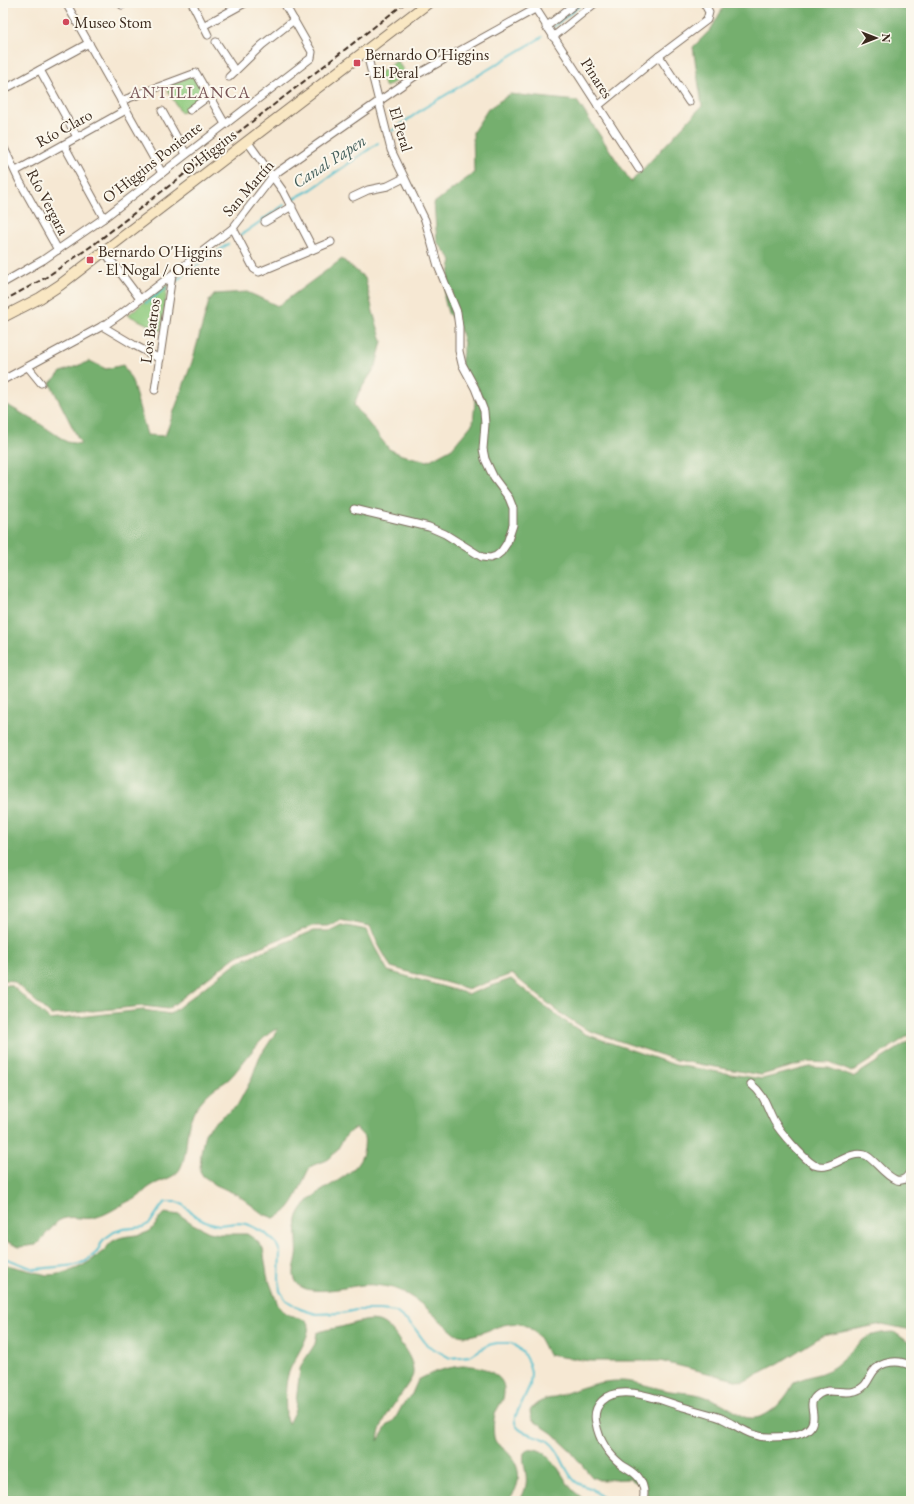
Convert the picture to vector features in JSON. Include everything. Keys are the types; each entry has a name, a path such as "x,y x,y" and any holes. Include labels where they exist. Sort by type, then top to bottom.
{"street":[{"path":"66,3 162,173"},
{"path":"192,3 208,35"},
{"path":"203,26 245,3"},
{"path":"229,77 262,45 294,20 284,3"},
{"name":"O'Higgins","path":"3,317 50,292 428,3"},
{"path":"546,27 576,3"},
{"path":"553,37 595,3"},
{"path":"598,106 659,56 707,20 709,15 704,3"},
{"name":"Pinares","path":"533,6 639,169"},
{"name":"San Martín","path":"3,380 117,317 233,228 274,176 286,166 430,66 533,6"},
{"name":"O'Higgins Poniente","path":"4,281 58,250 104,218 311,58 312,55 294,20"},
{"path":"216,42 235,71"},
{"path":"3,90 89,43"},
{"name":"El Peral","path":"354,509 429,527 445,534 487,559 496,556 501,552 512,531 514,518 511,503 506,492 490,471 484,454 484,411 479,395 464,370 460,358 460,328 457,312 438,266 428,229 390,146 366,50"},
{"path":"659,56 689,102"},
{"path":"40,70 77,137"},
{"path":"121,101 196,73 224,124"},
{"path":"190,110 209,96"},
{"name":"Río Claro","path":"16,171 126,110"},
{"path":"162,111 186,154"},
{"path":"247,141 274,176 292,206 314,249"},
{"path":"64,145 104,218"},
{"name":"Río Vergara","path":"3,146 58,250"},
{"path":"353,197 368,190 388,186 404,178"},
{"path":"265,222 292,206"},
{"path":"233,228 254,269 257,271 261,271 331,242"},
{"path":"104,252 140,299"},
{"name":"Los Batros","path":"156,390 172,275"},
{"path":"102,326 160,359"},
{"path":"28,367 41,383"},
{"path":"751,1084 764,1097 774,1121 780,1130 814,1165 822,1167 829,1166 844,1158 862,1154 872,1159 882,1170 894,1179 904,1178 911,1170"},
{"path":"643,1501 644,1492 640,1479 612,1455 598,1435 595,1414 599,1404 609,1396 625,1393 649,1396 684,1408 715,1416 753,1435 781,1437 802,1433 810,1428 813,1419 811,1410 812,1403 818,1394 828,1391 846,1392 859,1389 867,1384 874,1370 884,1364 898,1362 911,1366"}],"green space":[{"path":"724,3 911,3 911,1034 852,1072 830,1063 809,1062 761,1075 676,1060 587,1030 560,1013 512,974 469,989 391,967 370,926 340,920 328,926 312,926 235,957 168,1009 143,1006 51,1015 13,981 3,980 3,405 9,406 37,422 67,442 81,444 50,383 61,372 90,361 106,369 123,365 132,381 147,435 165,436 192,362 209,301 215,294 247,292 278,306 342,259 365,278 382,341 376,366 359,392 354,405 389,449 402,455 428,461 452,448 473,423 476,392 461,366 464,343 460,329 448,313 444,297 452,260 437,242 434,203 474,173 473,132 488,109 510,94 577,101 631,182 702,106 693,47 711,29 724,6"},
{"path":"397,61 406,74 386,87 378,74"},
{"path":"193,75 206,92 204,97 181,113 166,87"},
{"path":"168,283 161,331 128,315"},
{"path":"341,925 367,930 388,971 469,994 511,979 557,1016 585,1034 675,1065 762,1079 810,1067 829,1068 853,1077 911,1040 911,1330 882,1324 822,1336 779,1363 743,1382 660,1361 590,1361 548,1355 538,1336 528,1327 519,1324 498,1326 469,1336 459,1335 451,1330 427,1308 393,1288 378,1285 367,1285 326,1290 306,1289 299,1285 294,1276 297,1252 297,1220 305,1204 353,1169 360,1160 364,1149 364,1137 356,1128 348,1133 330,1158 310,1167 288,1209 274,1218 263,1214 238,1195 216,1185 203,1176 200,1171 201,1153 206,1131 237,1106 251,1080 259,1058 278,1029 272,1031 266,1036 235,1073 205,1097 194,1112 188,1129 183,1163 174,1175 149,1187 135,1199 103,1215 93,1218 67,1218 58,1221 36,1245 19,1247 3,1240 3,985 11,985 50,1020 143,1010 170,1014 237,962 313,931 329,931"},
{"path":"164,1213 180,1215 209,1232 220,1234 247,1234 256,1240 263,1248 267,1275 278,1305 289,1315 305,1320 309,1324 304,1344 288,1375 286,1392 286,1419 288,1424 295,1410 300,1369 302,1364 315,1344 317,1333 326,1330 370,1320 383,1323 389,1327 395,1335 410,1359 413,1366 412,1378 384,1420 378,1441 387,1426 395,1419 403,1404 411,1396 418,1380 444,1369 464,1366 483,1368 497,1376 504,1385 504,1393 494,1418 494,1437 496,1442 514,1460 518,1470 518,1480 515,1491 508,1501 3,1501 3,1264 47,1275 55,1275 70,1271 90,1261 104,1251 111,1242 117,1239 126,1236 144,1234 150,1231"},
{"path":"894,1332 911,1344 911,1501 648,1501 646,1488 630,1479 599,1480 592,1477 568,1448 552,1433 534,1421 531,1417 530,1411 532,1408 542,1401 590,1385 623,1381 639,1383 670,1391 702,1395 713,1399 744,1417 757,1418 770,1412 776,1407 787,1395 794,1382 829,1370 841,1361 861,1341 873,1335"},
{"path":"528,1449 536,1449 548,1456 554,1462 571,1488 585,1501 520,1501 526,1485 524,1453"}],"waterway":[{"name":"Canal Papen","path":"553,27 583,3"},
{"name":"Canal Papen","path":"392,131 424,108 542,37"},
{"name":"Canal Papen","path":"293,199 312,189 378,143"},
{"name":"Canal Papen","path":"241,235 284,205"},
{"name":"Canal Papen","path":"174,282 228,244"},
{"name":"Canal Papen","path":"146,303 166,288"},
{"path":"3,1258 36,1269 76,1265 86,1261 97,1252 103,1240 114,1232 123,1229 143,1227 150,1223 162,1205 166,1202 177,1202 182,1204 194,1215 207,1222 219,1225 237,1223 247,1224 265,1233 276,1243 280,1252 280,1291 286,1300 300,1309 316,1314 342,1313 356,1310 381,1310 396,1312 413,1326 427,1345 450,1358 470,1356 488,1345 497,1343 511,1343 515,1345 523,1353 529,1364 531,1373 530,1385 515,1417 517,1427 521,1431 548,1441 556,1450 571,1477 577,1483 592,1489 606,1501"}],"railway":[{"path":"3,301 45,278 93,245 405,3"}],"place":[{"name":"Museo Stom","path":"66,22"},
{"name":"Bernardo O'Higgins - El Peral","path":"357,63"},
{"name":"Bernardo O'Higgins - El Nogal / Oriente","path":"90,260"}],"district":[{"name":"ANTILLANCA","path":"190,92"}]}
